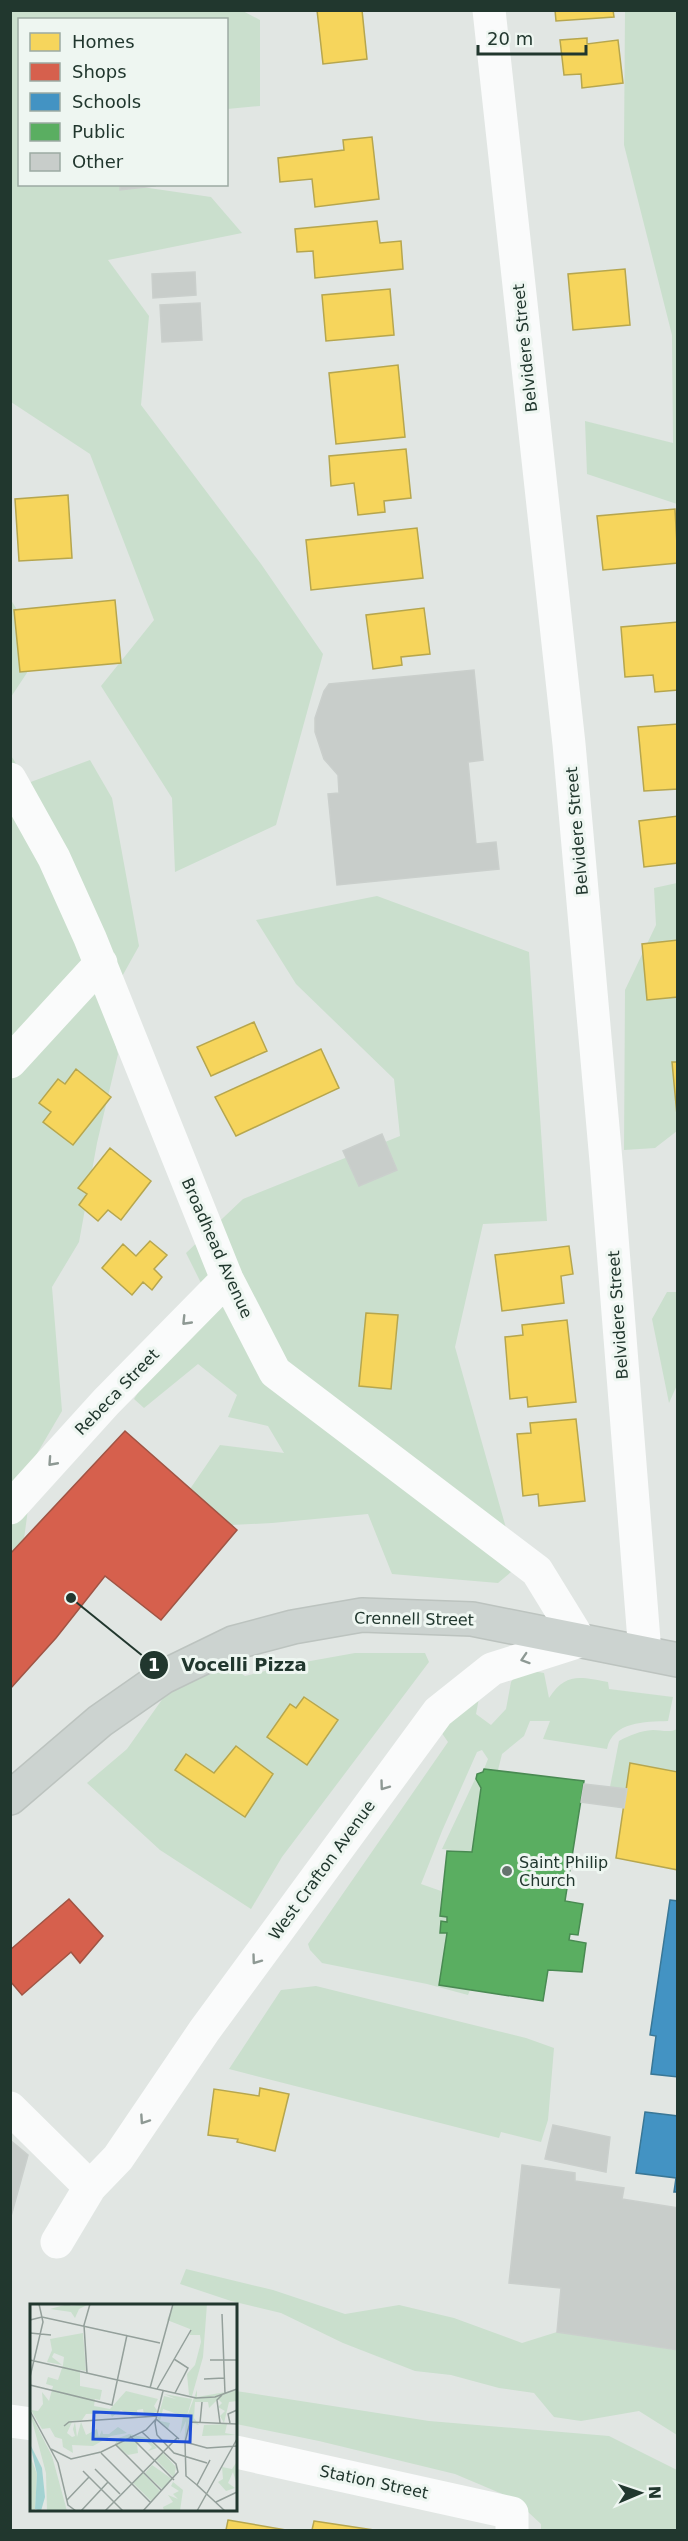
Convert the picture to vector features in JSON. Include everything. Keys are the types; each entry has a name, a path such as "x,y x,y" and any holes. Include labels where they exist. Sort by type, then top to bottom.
{"main road":[{"name":"Crennell Street","path":"10,1798 100,1721 154,1683 233,1642 293,1627 362,1615 472,1619 580,1641"},
{"name":"West Crafton Avenue","path":"580,1641 678,1660"}],"street":[{"name":"Belvidere Street","path":"489,10 569,744 606,1161 645,1653"},
{"name":"Broadhead Avenue","path":"10,779 54,858 101,963 227,1279 275,1372 537,1571 580,1641"},
{"path":"10,1062 101,963"},
{"name":"Rebeca Street","path":"10,1508 106,1402 227,1279"},
{"name":"West Crafton Avenue","path":"57,2242 90,2187 118,2158 204,2031 438,1712 492,1670 580,1641"},
{"path":"10,2108 90,2187"},
{"path":"10,2421 30,2424"},
{"name":"Station Street","path":"237,2452 512,2522"}],"green space":[{"path":"241,10 260,20 260,106 228,109 228,18 18,18 18,186 135,186 211,197 242,233 108,260 149,316 141,405 261,564 323,654 276,825 175,872 172,798 101,686 154,620 90,454 11,402 10,11"},
{"path":"625,11 677,11 677,504 587,474 585,421 673,443 672,335 624,145"},
{"path":"11,600 42,650 11,697"},
{"path":"10,754 28,783 90,760 112,798 139,946 105,1007 118,1054 97,1143 79,1242 52,1287 62,1411 35,1457 24,1539 10,1554"},
{"path":"677,883 677,1131 655,1148 624,1150 625,990 656,925 654,888"},
{"path":"377,896 529,952 547,1221 483,1224 455,1347 517,1567 498,1583 392,1574 368,1514 231,1525 190,1489 220,1445 284,1453 268,1426 228,1417 237,1395 198,1364 144,1408 134,1399 204,1289 186,1253 243,1199 400,1136 394,1079 296,984 256,920"},
{"path":"667,1292 678,1292 677,1385 669,1403 652,1319"},
{"path":"355,1653 425,1653 429,1662 282,1857 251,1909 160,1850 87,1783 127,1749 178,1677 222,1660 245,1676 288,1665"},
{"path":"521,1669 544,1673 549,1698 561,1684 574,1678 608,1682 609,1689 673,1697 668,1721 640,1723 623,1728 610,1740 607,1749 543,1739 550,1721 530,1721 524,1736 502,1754 498,1770 484,1769 488,1759 482,1750 477,1752 421,1884 441,1891 440,1916 447,1917 447,1922 441,1921 441,1932 447,1933 439,1985 470,1990 468,1995 427,1984 322,1963 310,1950 308,1944 448,1742 439,1729 479,1698 476,1714 491,1725 506,1709 511,1682"},
{"path":"677,1729 677,1772 630,1763 627,1789 610,1787 619,1741 644,1731"},
{"path":"477,1775 476,1779 481,1788 472,1852 442,1849"},
{"path":"316,1986 526,2038 554,2048 548,2120 541,2142 501,2132 499,2138 229,2069 281,1990"},
{"path":"186,2269 273,2290 345,2314 399,2305 454,2318 522,2343 557,2332 677,2350 677,2435 639,2411 581,2421 554,2417 534,2393 499,2388 451,2375 415,2371 343,2343 281,2313 231,2301 180,2284"},
{"path":"237,2391 429,2421 609,2436 677,2470 677,2530 541,2530 541,2524 514,2499 455,2474 319,2441 237,2424"}],"building: Homes":[{"path":"317,10 362,10 367,59 323,64"},
{"path":"555,10 613,10 614,17 556,21"},
{"path":"587,38 587,44 618,40 623,83 582,88 581,74 564,75 560,40"},
{"path":"372,137 379,199 315,207 312,179 280,182 278,158 344,150 343,140"},
{"path":"377,221 380,243 401,241 403,269 315,278 313,251 297,252 295,229"},
{"path":"625,269 630,325 573,330 568,274"},
{"path":"390,289 394,335 326,341 322,295"},
{"path":"398,365 405,437 336,444 329,373"},
{"path":"406,449 411,498 384,501 385,512 358,515 354,483 331,486 329,456"},
{"path":"68,495 72,558 19,561 15,499"},
{"path":"675,509 678,563 603,570 597,516"},
{"path":"417,528 423,578 311,590 306,540"},
{"path":"115,600 121,663 20,672 14,610"},
{"path":"424,608 430,654 401,657 402,665 373,669 366,615"},
{"path":"678,622 678,690 655,692 653,675 625,677 621,627"},
{"path":"678,724 678,789 644,791 638,727"},
{"path":"678,816 678,863 644,867 639,821"},
{"path":"678,940 678,997 647,1000 642,944"},
{"path":"254,1022 267,1051 211,1076 197,1047"},
{"path":"321,1049 339,1088 236,1136 215,1097"},
{"path":"672,1062 678,1062 677,1115"},
{"path":"76,1069 111,1097 73,1145 43,1122 51,1112 39,1103 58,1079 65,1084"},
{"path":"110,1148 151,1181 121,1220 108,1210 98,1221 79,1205 87,1194 78,1188"},
{"path":"150,1241 167,1255 154,1269 162,1277 152,1290 143,1282 132,1295 102,1268 123,1244 136,1256"},
{"path":"569,1246 573,1274 561,1276 564,1303 502,1311 495,1255"},
{"path":"366,1313 398,1315 391,1389 359,1386"},
{"path":"567,1320 576,1402 528,1407 527,1397 510,1399 505,1337 523,1335 522,1325"},
{"path":"576,1419 585,1501 539,1506 538,1494 523,1496 517,1434 531,1433 530,1423"},
{"path":"304,1697 338,1720 307,1765 267,1737 290,1704 296,1708"},
{"path":"236,1746 273,1774 245,1817 175,1770 186,1754 214,1773"},
{"path":"630,1763 678,1772 678,1870 616,1858"},
{"path":"260,2088 289,2094 275,2151 237,2142 238,2139 208,2135 214,2089 259,2096"},
{"path":"228,2520 286,2530 226,2530"},
{"path":"314,2521 374,2530 312,2530"}],"building: Shops":[{"path":"125,1431 237,1530 161,1620 105,1576 56,1638 10,1689 10,1554"},
{"path":"69,1899 103,1936 80,1963 71,1952 22,1995 10,1981 10,1950"}],"building: Schools":[{"path":"670,1900 678,1901 678,2077 651,2074 656,2036 650,2035"},
{"path":"645,2112 678,2116 678,2192 674,2192 676,2178 636,2173"}],"building: Public":[{"name":"Saint Philip Church","path":"484,1769 584,1781 565,1901 583,1904 578,1935 570,1934 569,1940 586,1943 582,1972 548,1970 543,2001 439,1985 447,1933 440,1933 441,1921 447,1922 447,1917 440,1916 447,1851 472,1852 481,1788 476,1779 477,1774 483,1772"}],"building: Other":[{"path":"120,186 155,186 120,190"},
{"path":"195,272 196,295 153,298 152,274"},
{"path":"200,303 202,340 162,342 160,305"},
{"path":"474,670 483,760 468,762 476,844 496,842 499,869 337,885 328,794 339,793 338,775 324,759 315,732 315,718 324,691 329,684"},
{"path":"382,1134 397,1170 359,1186 343,1151"},
{"path":"584,1784 627,1789 624,1808 581,1802"},
{"path":"553,2125 610,2137 606,2172 545,2159"},
{"path":"10,2140 28,2155 10,2220"},
{"path":"522,2165 575,2173 575,2181 624,2188 622,2199 678,2208 678,2350 557,2332 561,2288 509,2283"}],"place":[{"name":"Vocelli Pizza","path":"71,1598"},
{"name":"Saint Philip Church","path":"507,1871"}]}
